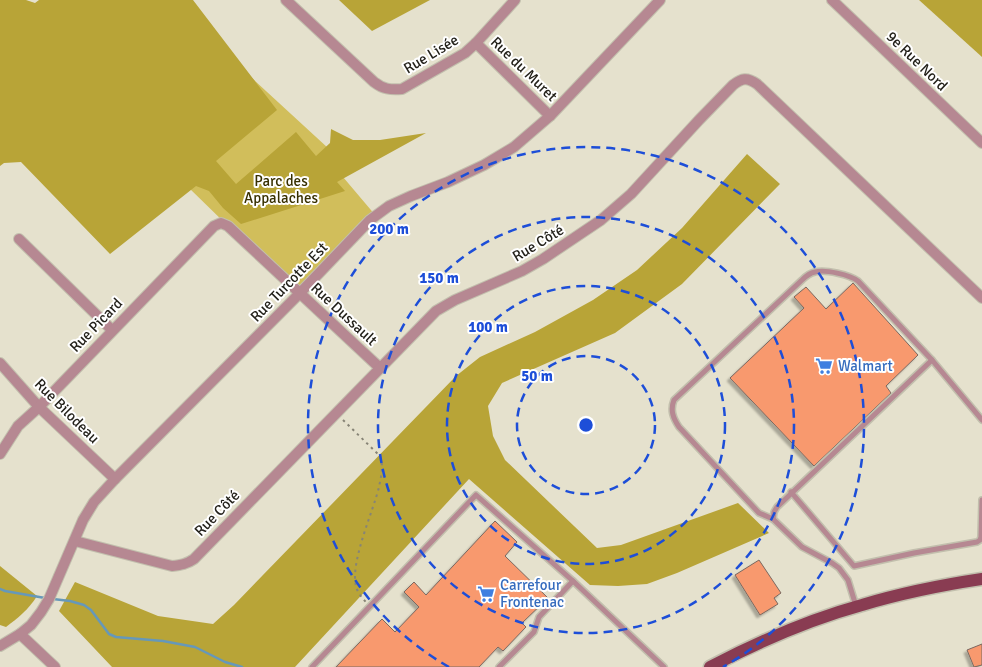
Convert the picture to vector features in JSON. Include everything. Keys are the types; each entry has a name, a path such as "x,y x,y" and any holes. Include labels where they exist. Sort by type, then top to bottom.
{"main road":[{"path":"710,667 769,639 856,606 902,594 982,578"}],"street":[{"name":"Rue Lisée","path":"286,0 374,82 382,88 391,90 402,89 460,57 476,43 515,0"},
{"name":"Rue Turcotte Est","path":"0,646 31,625 49,598 94,502 370,220 389,206 448,182 484,165 514,147 550,116 660,0"},
{"name":"9e Rue Nord","path":"832,0 982,143"},
{"name":"Rue du Muret","path":"476,43 550,116"},
{"name":"Rue Côté","path":"75,540 172,566 188,563 194,559 436,311 455,300 522,271 576,238 601,220 631,194 698,120 739,80 751,80 757,84 982,298"},
{"name":"Rue Dussault","path":"221,223 228,226 380,368"},
{"name":"Rue Picard","path":"0,454 18,426 39,407 214,226 221,223"},
{"path":"19,238 112,330"},
{"name":"Rue Bilodeau","path":"0,363 39,407 115,479"},
{"path":"20,634 55,667"}],"lane":[{"path":"856,606 848,580 839,568 832,562 802,547 773,519 759,512 679,427 672,414 674,400 802,280 814,272 821,271 853,278 932,360 982,420"},
{"path":"773,519 777,506 791,492 932,360"},
{"path":"791,492 854,566 977,542 981,538 982,500"},
{"path":"312,667 476,495 573,581 664,667"},
{"path":"499,667 534,632 539,617 573,581"}],"path":[{"path":"335,414 380,456 382,462 383,469 377,497 357,558 355,575 357,590 370,606"}],"green space":[{"path":"0,0 26,0 35,3 39,0 193,0 277,110 216,161 236,184 296,132 316,156 330,143 331,129 353,140 380,140 426,133 337,182 345,191 241,224 223,208 209,191 196,186 110,254 21,162 4,163 0,166"},
{"name":"Parc des Appalaches","path":"167,0 353,171 343,177 376,216 300,293 228,226 71,73"},
{"path":"339,0 430,0 372,31"},
{"path":"919,0 982,0 982,57"},
{"path":"747,154 780,184 682,284 615,333 502,383 488,406 493,436 505,460 597,548 621,545 738,503 769,533 647,584 590,585 469,479 295,667 112,667 59,611 75,582 158,616 213,624 234,605 456,376 480,357 535,332 593,300 637,270 682,228"},
{"path":"0,566 37,596 23,613 6,627 0,625"}],"building":[{"name":"Walmart","path":"853,283 918,355 886,386 891,393 814,466 730,378 804,308 794,297 806,287 826,309"},
{"name":"Carrefour Frontenac","path":"495,521 517,542 505,556 548,598 522,623 526,627 503,651 498,647 479,667 336,667 382,619 395,632 419,607 404,592 414,582 426,595"},
{"path":"759,560 781,593 774,598 778,604 760,615 735,575"},
{"path":"982,644 982,665 974,667 967,650"}],"waterway":[{"path":"0,589 45,598"},
{"path":"53,599 84,605 91,610 109,634 116,637 163,641 195,647 225,662 242,667"}],"place":[{"name":"Walmart","path":"824,366"},
{"name":"Carrefour Frontenac","path":"486,594"}]}
